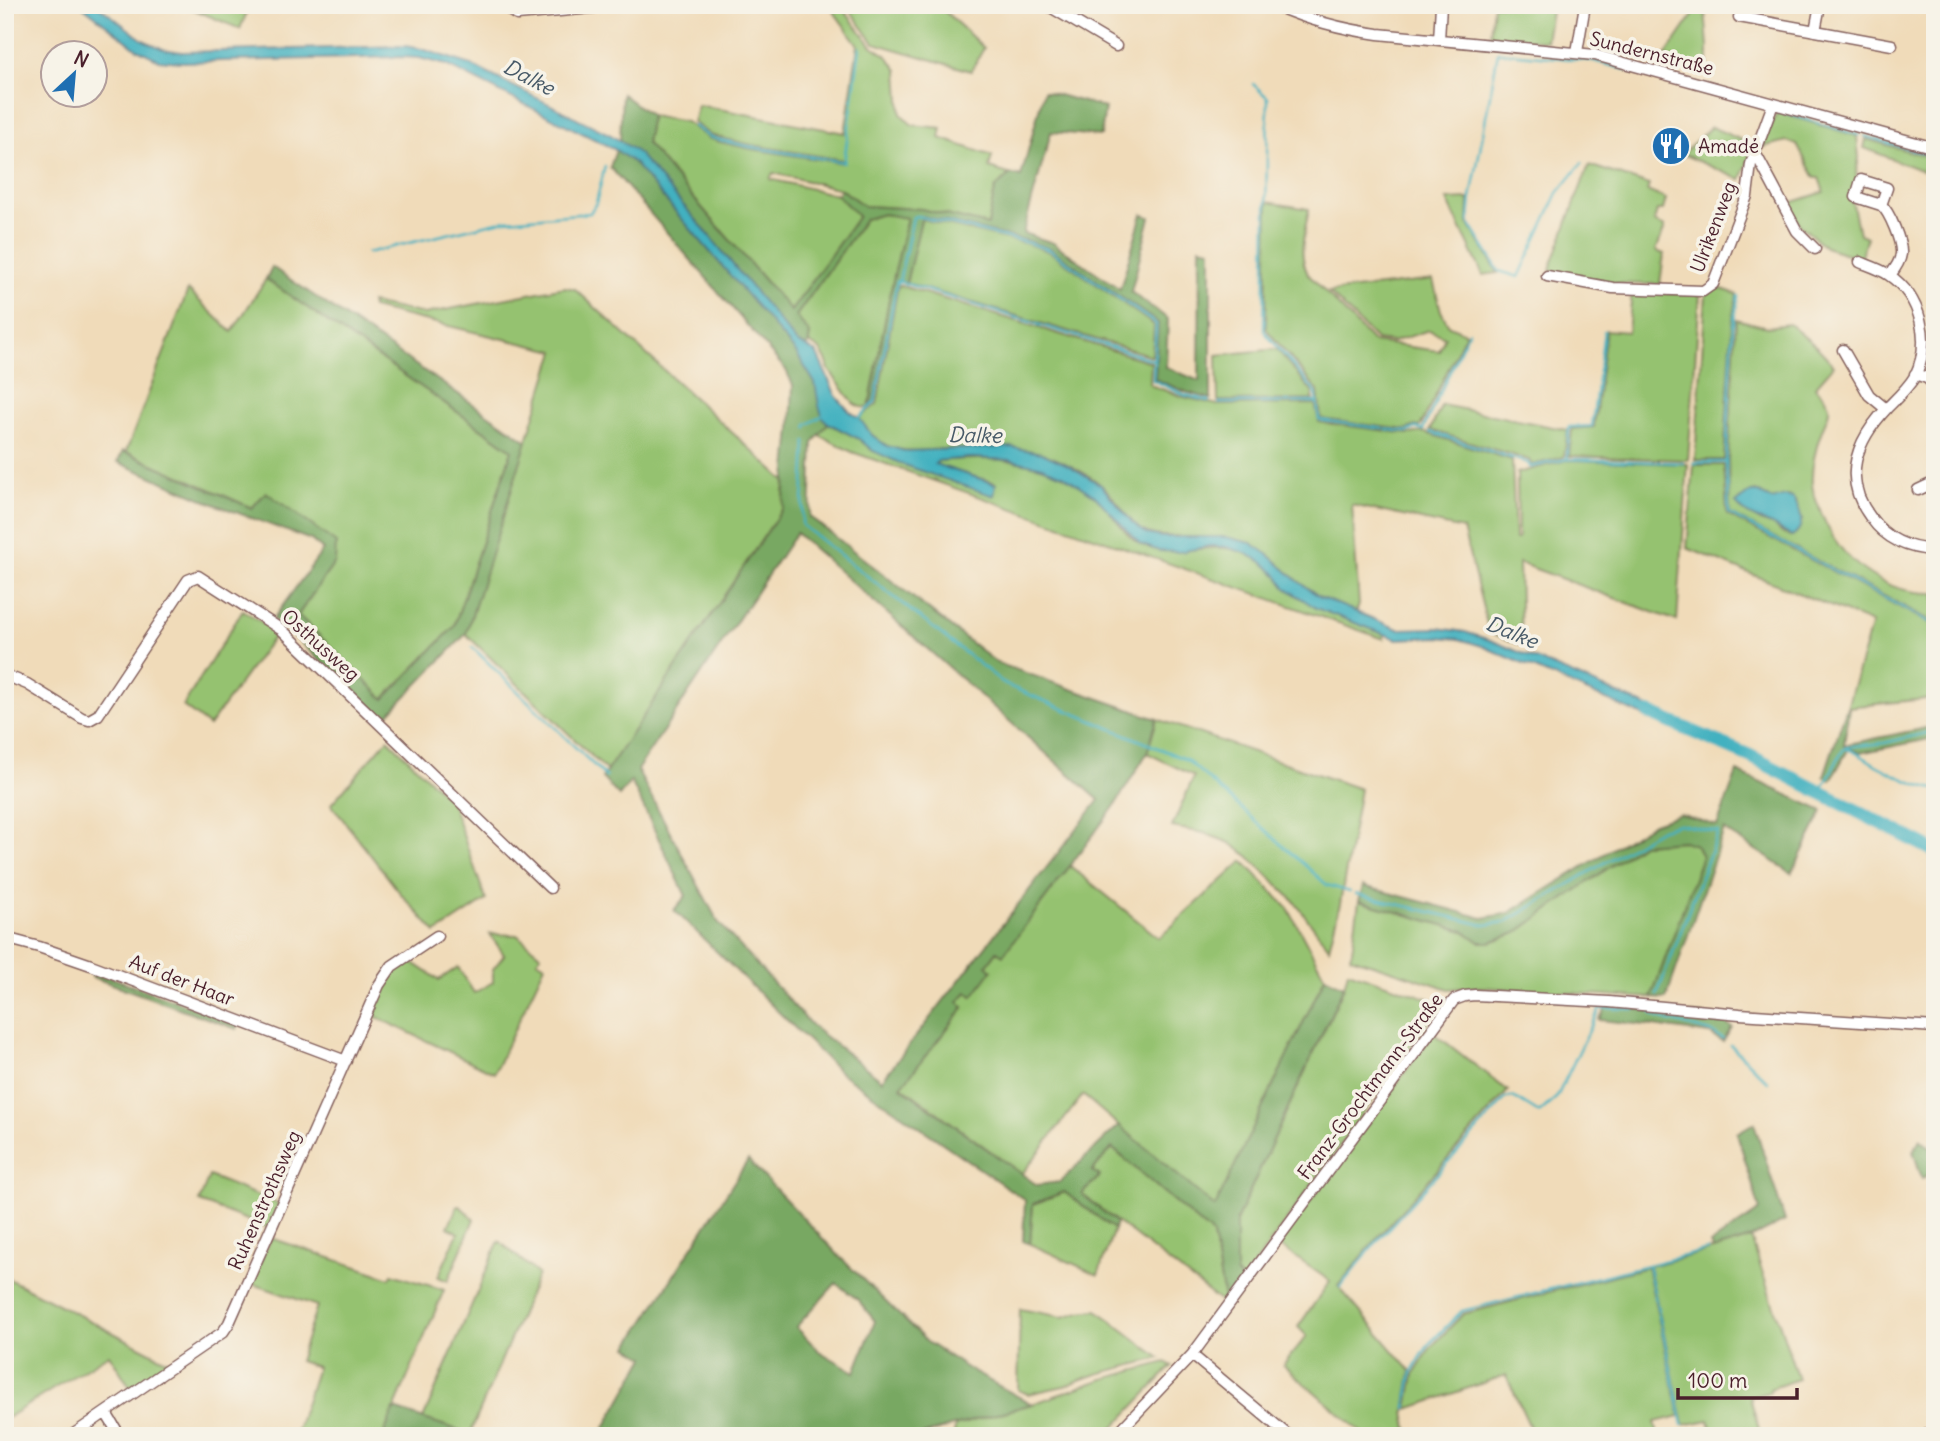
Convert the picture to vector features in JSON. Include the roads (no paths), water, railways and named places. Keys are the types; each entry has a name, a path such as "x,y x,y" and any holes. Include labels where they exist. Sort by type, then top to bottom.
{"street":[{"path":"506,5 517,15 623,5"},
{"path":"1047,5 1116,46"},
{"name":"Sundernstraße","path":"1274,5 1307,19 1345,29 1577,52 1614,59 1935,148"},
{"path":"1439,40 1441,5"},
{"path":"1577,52 1585,5"},
{"path":"1815,31 1820,5"},
{"path":"1739,17 1892,45"},
{"name":"Ulrikenweg","path":"1547,276 1613,288 1703,291 1713,284 1746,197 1751,164 1773,104"},
{"path":"1754,155 1797,231 1815,249"},
{"path":"1881,205 1887,210 1902,250 1890,275"},
{"path":"1860,262 1890,275 1911,297 1920,320 1923,344 1915,374 1902,393 1868,430 1857,454 1855,478 1861,503 1877,526 1901,544 1916,549 1935,550"},
{"path":"1843,351 1869,395 1886,409"},
{"path":"1915,374 1927,378 1935,386"},
{"path":"1918,491 1935,482"},
{"name":"Osthusweg","path":"5,675 27,684 89,720 98,715 188,580 198,576 282,631 550,888"},
{"name":"Ruhenstrothsweg","path":"71,1436 223,1332 386,973 437,936"},
{"name":"Auf der Haar","path":"5,938 91,965 346,1061"},
{"name":"Franz-Grochtmann-Straße","path":"1115,1436 1192,1354 1454,1000 1475,995 1596,1001 1935,1027"},
{"path":"1192,1354 1289,1436"},
{"path":"106,1413 120,1436"},
{"path":"1923,1436 1935,1432"}],"water":[{"path":"81,5 97,5 143,40 163,49 182,52 405,46 471,65 611,135 637,152 796,342 816,352 836,396 872,435 887,446 905,451 1011,447 1042,453 1101,485 1132,522 1147,534 1162,537 1226,537 1251,543 1320,597 1398,629 1438,628 1465,632 1493,641 1668,715 1664,725 1482,646 1459,639 1437,637 1397,639 1316,608 1286,588 1262,562 1245,553 1226,547 1210,546 1180,552 1159,551 1140,544 1095,496 1063,475 1039,466 1010,460 971,458 938,461 935,464 996,484 994,496 904,465 873,451 859,439 823,418 815,383 795,351 634,163 616,150 446,65 419,58 401,57 181,62 159,60 137,49"},
{"path":"1751,492 1757,492 1772,500 1785,496 1793,498 1801,518 1797,532 1792,536 1744,511 1736,503"}],"waterway":[{"path":"694,126 709,137 720,140 844,162 860,47"},
{"path":"1582,163 1558,193 1519,277 1499,271 1469,221 1498,52 1594,61 1672,82"},
{"path":"1253,84 1268,98 1264,331 1316,393 1319,420 1407,432 1416,428 1424,430"},
{"path":"1777,111 1859,135"},
{"path":"1865,136 1935,156"},
{"path":"367,253 506,220 590,213 596,203 605,166"},
{"path":"899,282 913,217 917,216 1050,250 1156,324 1153,380 1185,395 1209,401"},
{"path":"858,419 875,402 897,281 1154,360"},
{"path":"1738,296 1733,326 1726,462 1729,514 1935,625"},
{"path":"1423,429 1469,331"},
{"path":"1567,459 1569,427 1592,426 1604,331"},
{"path":"1219,403 1316,402"},
{"path":"807,428 807,425 825,414"},
{"path":"1430,432 1528,463 1530,467 1567,459 1683,463"},
{"path":"806,441 802,525 1006,685 1187,760 1327,885 1350,892"},
{"path":"1693,463 1726,462"},
{"path":"472,647 606,777"},
{"name":"Dalke","path":"1649,713 1750,756 1935,851"},
{"path":"1845,747 1884,743 1935,731"},
{"path":"1820,793 1844,748 1906,780 1935,789"},
{"path":"1356,894 1484,925 1506,922 1661,829 1679,824 1718,832 1657,995"},
{"path":"1927,847 1935,867"},
{"path":"1340,1287 1379,1239 1506,1098 1513,1097 1539,1113 1557,1097 1600,1008 1634,1009"},
{"path":"1651,1010 1653,1015 1659,1018 1711,1032 1723,1039"},
{"path":"1731,1045 1768,1082"},
{"path":"1406,1408 1412,1372 1429,1344 1462,1311 1708,1250"},
{"path":"1648,1265 1683,1425"}],"place":[{"name":"Amadé","path":"1671,146"}]}
